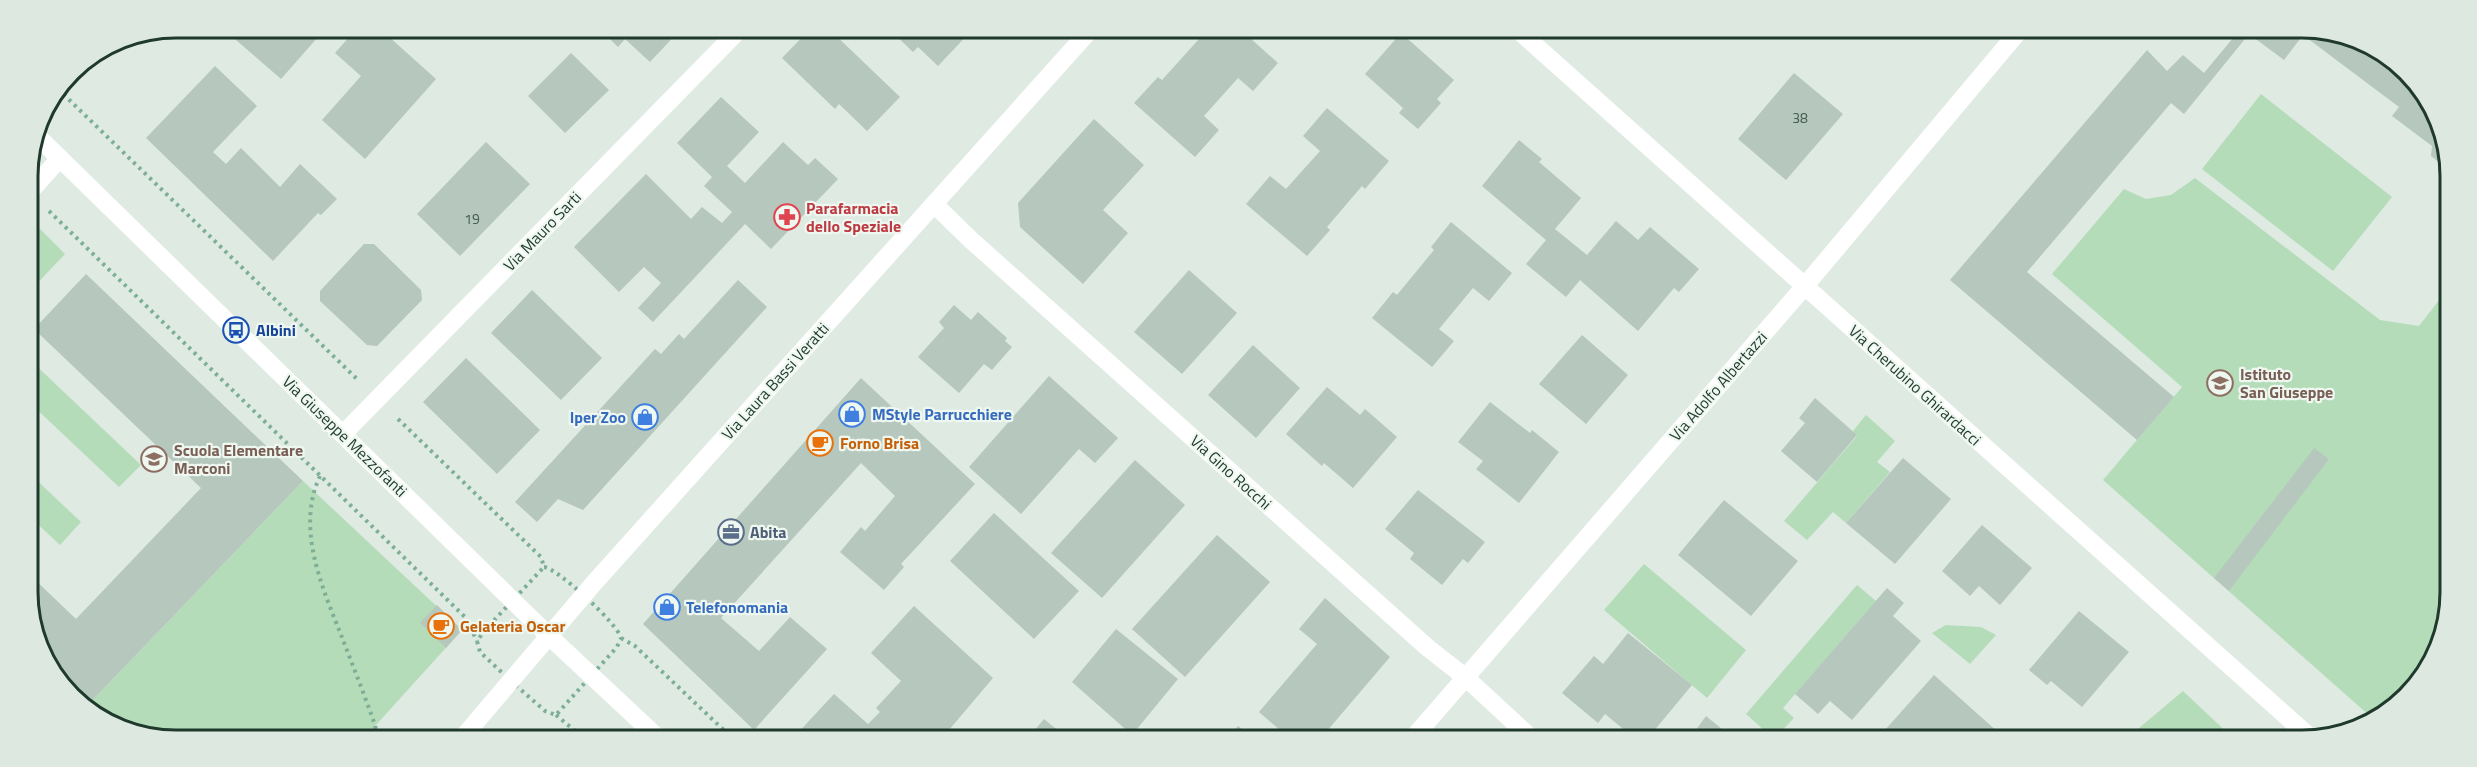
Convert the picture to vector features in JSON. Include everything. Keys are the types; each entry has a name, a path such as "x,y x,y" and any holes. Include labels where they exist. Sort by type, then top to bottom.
{"street":[{"name":"Via Mauro Sarti","path":"343,434 731,38"},
{"name":"Via Laura Bassi Veratti","path":"469,730 594,582 1083,38"},
{"name":"Via Cherubino Ghirardacci","path":"1527,38 1804,288 2301,729"},
{"name":"Via Adolfo Albertazzi","path":"1420,729 1804,288 2013,38"},
{"name":"Via Giuseppe Mezzofanti","path":"42,141 549,636 649,730"},
{"path":"38,195 60,158"},
{"name":"Via Gino Rocchi","path":"934,204 989,256 1522,729"}],"path":[{"path":"64,95 357,379"},
{"path":"38,203 465,618 480,652"},
{"path":"391,412 541,558 544,567"},
{"path":"320,476 314,489 311,532 318,577 376,730"},
{"path":"539,571 544,567 549,567 556,573"},
{"path":"614,625 621,638 635,646 723,730"},
{"path":"477,641 484,630"},
{"path":"617,647 621,638"},
{"path":"556,715 565,707"},
{"path":"545,711 556,715 574,730"}],"green space":[{"path":"2261,94 2392,197 2333,271 2202,169"},
{"path":"2195,178 2380,320 2419,326 2440,299 2440,591 2435,627 2425,652 2405,682 2385,701 2366,713 2103,480 2182,387 2052,274 2124,189 2146,199 2171,195"},
{"path":"40,229 65,254 38,282 38,231"},
{"path":"38,367 141,465 119,487 38,410"},
{"path":"1866,415 1895,441 1877,462 1890,472 1846,523 1833,512 1807,540 1784,521 1857,436 1853,431"},
{"path":"38,481 81,522 60,545 38,524"},
{"path":"303,481 462,630 372,730 176,730 140,725 107,711 92,701"},
{"path":"1644,564 1746,650 1707,698 1604,610"},
{"path":"1857,585 1876,601 1783,708 1794,718 1783,729 1763,729 1746,714"},
{"path":"1946,625 1981,627 1996,635 1970,664 1932,633"},
{"path":"2183,691 2223,729 2138,729"}],"building":[{"path":"234,38 317,38 281,79"},
{"path":"348,38 390,38 436,79 365,159 322,120 361,76 335,53"},
{"path":"609,38 673,38 650,62 625,39 618,47"},
{"path":"801,38 838,38 900,97 867,131 839,104 835,109 782,58"},
{"path":"898,38 964,38 938,66 918,47 913,52"},
{"path":"1250,38 1278,63 1253,91 1238,78 1204,116 1219,130 1195,157 1134,103 1158,77 1162,80 1199,39"},
{"path":"1397,38 1407,38 1454,80 1437,99 1441,103 1418,129 1399,113 1403,108 1365,74"},
{"path":"2233,38 2246,38 2184,114 2171,103 2027,272 2174,397 2137,440 1950,280 2147,50 2167,71 2183,55 2204,73"},
{"path":"2254,38 2301,38 2284,60"},
{"path":"2307,38 2337,42 2354,48 2392,72 2416,99 2425,115 2432,131 2438,162 2431,156 2432,146 2392,116 2399,107"},
{"path":"571,53 609,90 565,133 528,96"},
{"path":"215,66 257,106 213,152 226,164 241,148 280,187 300,164 337,199 321,215 318,213 273,261 146,138"},
{"path":"1794,73 1843,114 1786,180 1738,139"},
{"path":"721,97 759,132 727,166 745,183 783,142 808,165 815,158 838,179 771,249 745,224 653,322 638,308 661,283 644,267 619,292 574,247 646,174 691,219 702,207 722,223 732,212 704,186 712,177 677,143"},
{"path":"1327,108 1389,161 1365,189 1362,186 1327,227 1330,230 1307,256 1246,204 1270,176 1286,189 1320,151 1303,136"},
{"path":"1094,119 1144,165 1103,210 1128,233 1083,284 1020,227 1018,203"},
{"path":"1519,140 1542,159 1539,162 1581,198 1555,229 1587,255 1616,221 1638,240 1650,227 1699,269 1679,292 1674,288 1638,331 1580,280 1566,297 1526,264 1546,240 1482,186"},
{"path":"486,142 530,184 460,256 417,214"},
{"path":"1451,222 1512,273 1489,301 1473,288 1439,329 1454,341 1432,367 1372,318 1393,292 1397,295 1434,250 1431,247"},
{"path":"364,244 374,244 421,290 422,300 377,346 367,345 320,301 320,291"},
{"path":"1189,270 1237,313 1182,374 1134,332"},
{"path":"86,274 303,481 92,701 66,675 52,652 40,618 38,583 76,619 201,488 38,333 38,325"},
{"path":"738,280 767,307 583,510 558,499 537,522 515,502 655,349 661,354 679,334 684,339"},
{"path":"532,290 602,358 561,400 491,333"},
{"path":"954,305 971,320 978,312 1007,338 1005,341 1012,347 992,370 984,364 959,393 918,357 944,328 939,322"},
{"path":"1582,335 1628,375 1586,424 1539,384"},
{"path":"1253,345 1300,388 1256,438 1208,395"},
{"path":"466,358 540,430 497,474 423,402"},
{"path":"1049,376 1118,438 1095,463 1079,449 1021,514 969,467"},
{"path":"861,378 975,484 901,564 904,567 884,590 840,552 861,527 865,531 895,496 861,463 721,618 759,651 790,617 827,649 754,730 643,624"},
{"path":"1327,387 1360,415 1365,409 1397,437 1353,488 1324,463 1322,466 1286,434"},
{"path":"1815,398 1857,435 1817,482 1781,451 1805,423 1799,418"},
{"path":"1490,402 1530,433 1532,430 1559,452 1519,503 1476,469 1483,461 1458,442"},
{"path":"2314,448 2329,459 2229,591 2214,578"},
{"path":"1903,458 1951,499 1895,564 1846,523"},
{"path":"1135,460 1185,505 1102,598 1051,553"},
{"path":"1418,490 1485,542 1468,563 1463,559 1442,585 1410,559 1414,553 1385,529"},
{"path":"1724,500 1798,561 1751,616 1678,555"},
{"path":"994,513 1079,591 1034,639 950,561"},
{"path":"1982,525 2032,568 2000,605 1979,586 1970,596 1942,571"},
{"path":"1217,535 1270,582 1185,677 1132,629"},
{"path":"1887,588 1904,603 1893,616 1921,641 1852,720 1830,701 1818,714 1795,694"},
{"path":"1325,598 1390,657 1328,729 1279,729 1259,712 1317,644 1299,629"},
{"name":"Gelateria Oscar","path":"437,605 462,630 446,648 420,623"},
{"path":"914,606 993,678 949,730 801,730 834,694 868,724 880,712 876,708 901,681 871,653"},
{"path":"2079,611 2129,652 2082,707 2051,681 2047,685 2029,670"},
{"path":"1116,629 1178,679 1136,730 1126,730 1072,682"},
{"path":"1628,633 1692,685 1655,729 1624,729 1605,714 1598,723 1562,693 1594,656 1603,664"},
{"path":"1934,675 1995,729 1886,729"},
{"path":"1706,716 1722,729 1696,729"},
{"path":"1044,719 1057,730 1035,730"}],"place":[{"name":"Parafarmacia dello Speziale","path":"787,217"},
{"name":"Albini","path":"236,330"},
{"name":"Istituto San Giuseppe","path":"2220,383"},
{"name":"MStyle Parrucchiere","path":"852,414"},
{"name":"Iper Zoo","path":"645,417"},
{"name":"Forno Brisa","path":"820,443"},
{"name":"Scuola Elementare Marconi","path":"154,459"},
{"name":"Abita","path":"731,532"},
{"name":"Telefonomania","path":"667,607"},
{"name":"Gelateria Oscar","path":"441,626"}]}
